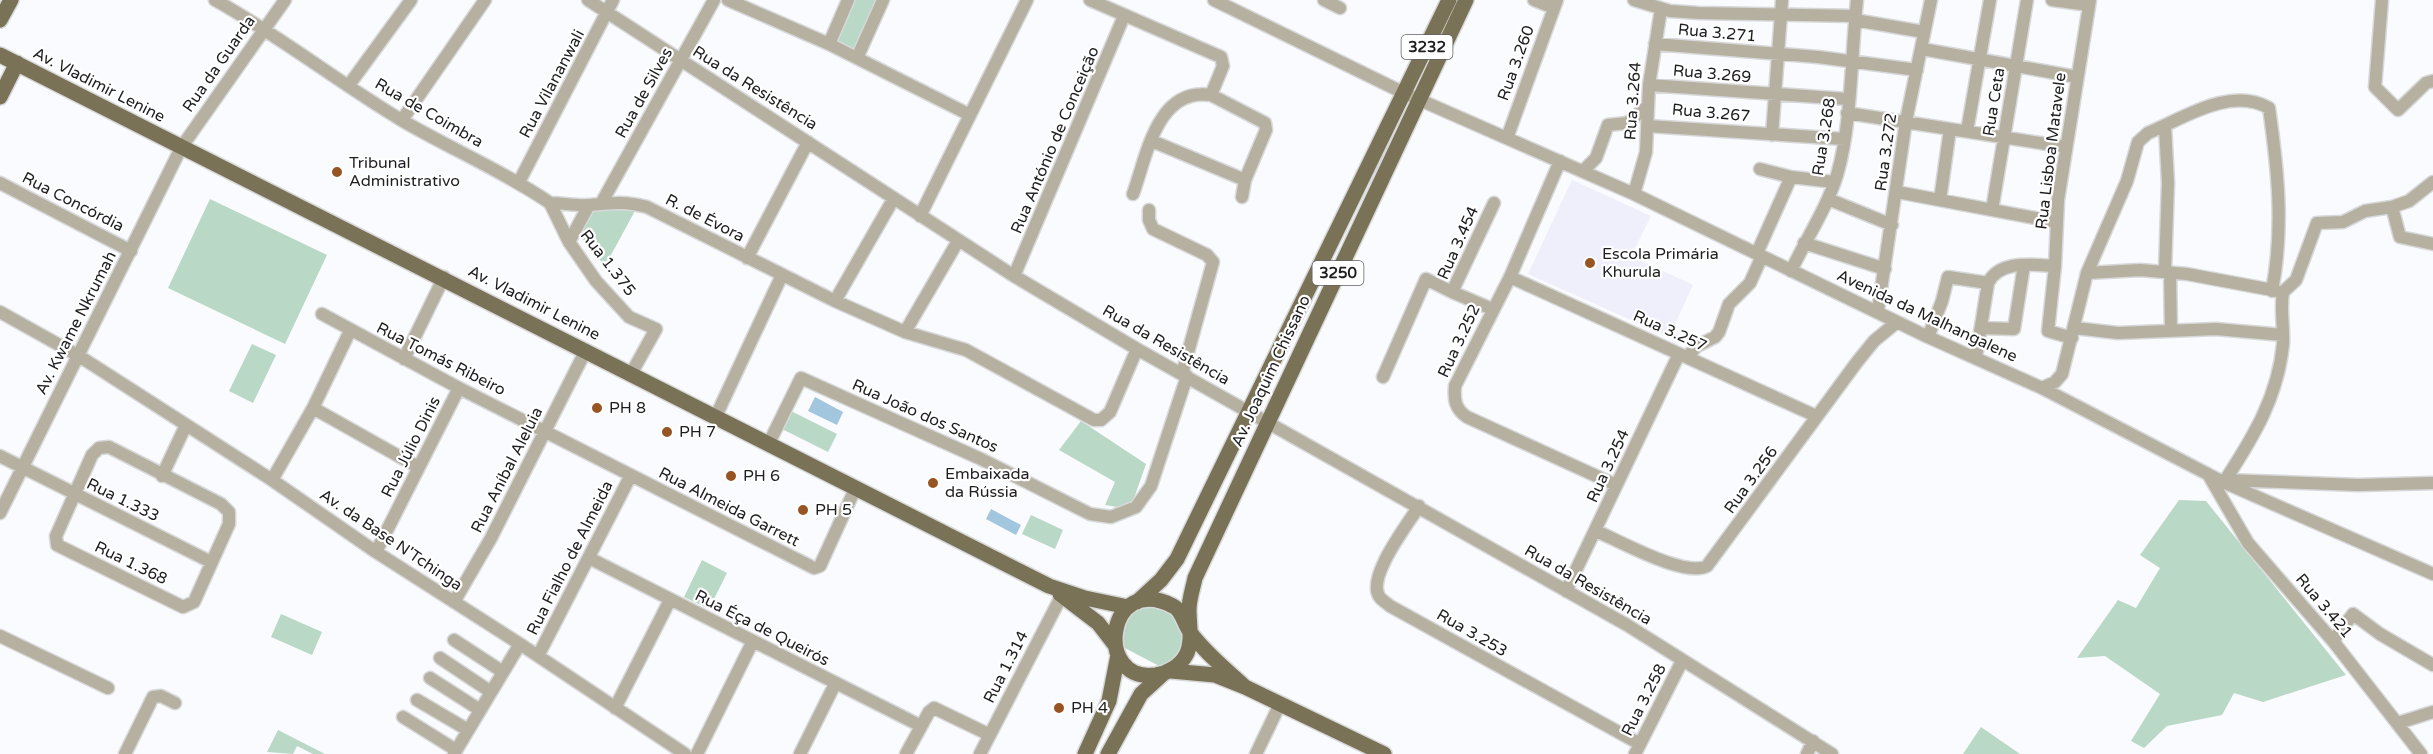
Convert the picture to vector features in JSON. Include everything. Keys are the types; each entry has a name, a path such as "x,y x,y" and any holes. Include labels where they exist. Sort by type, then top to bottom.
{"main road":[{"path":"0,20 11,0"},
{"name":"3232","path":"1404,93 1449,0"},
{"name":"Av. Joaquim Chissano","path":"1190,632 1188,608 1195,578 1466,0"},
{"name":"Av. Vladimir Lenine","path":"0,55 181,148 444,277 1058,590 1085,598 1132,604"},
{"path":"0,98 16,63"},
{"path":"1085,754 1109,701 1116,650 1114,631 1119,618 1174,565 1404,93"},
{"name":"Av. Vladimir Lenine","path":"1058,590 1098,623 1116,650"},
{"path":"1132,604 1157,599 1177,607 1190,632 1245,687"},
{"path":"1108,754 1130,710 1141,694 1186,655 1190,632"},
{"path":"1116,650 1126,665 1138,673 1215,675 1275,701 1384,754"}],"street":[{"name":"Rua de Coimbra","path":"215,0 265,28 402,120 519,182 550,203"},
{"name":"Rua da Guarda","path":"181,148 285,0"},
{"path":"349,85 411,0"},
{"path":"402,120 484,0"},
{"name":"Rua da Resistência","path":"588,0 1014,276 1137,349 1419,506 1566,591 1832,754"},
{"name":"Rua Vilananwali","path":"519,182 613,0"},
{"name":"Rua de Silves","path":"602,202 714,0"},
{"path":"728,0 829,44 970,115"},
{"path":"829,44 848,0"},
{"path":"856,58 882,0"},
{"path":"920,216 1027,0"},
{"path":"1090,0 1221,57 1223,66 1211,95"},
{"name":"Avenida da Malhangalene","path":"1214,0 1404,93 1634,194 1791,271 1878,310 1929,337 2042,388 2208,474 2433,574"},
{"path":"1324,0 1340,8"},
{"path":"1534,0 1555,4"},
{"path":"1634,0 1661,9 1699,14 1781,6 1924,32"},
{"name":"Rua 3.268","path":"1791,271 1828,199 1834,182 1844,139 1857,0"},
{"name":"Rua 3.272","path":"1878,310 1906,121 1931,0"},
{"path":"1967,131 1990,0"},
{"name":"Rua Ceta","path":"1992,210 2027,0"},
{"path":"2052,0 2089,2"},
{"path":"2382,0 2375,87 2398,110 2426,83 2433,81"},
{"name":"Rua Lisboa Matavele","path":"2074,333 2048,331 2055,266 2056,222 2089,2"},
{"name":"Rua 3.260","path":"1507,138 1555,4"},
{"path":"1772,135 1781,6"},
{"name":"Rua 3.264","path":"1634,194 1646,152 1648,85 1661,9"},
{"name":"Rua António de Conceição","path":"1014,276 1124,16"},
{"name":"Rua 3.271","path":"1655,44 1851,61 1917,70"},
{"path":"1922,49 2077,77"},
{"name":"Rua 3.269","path":"1648,85 1847,99"},
{"path":"1133,194 1164,114 1172,105 1190,95 1211,95 1265,123 1266,130 1245,180 1242,197"},
{"path":"2042,388 2055,382 2062,374 2087,273 2127,181 2138,142 2148,133 2222,102 2249,102 2269,108 2281,210 2278,292 2283,334 2272,398 2257,429 2224,480"},
{"path":"1584,171 1596,158 1608,125 1627,123 1648,106"},
{"path":"1847,113 2066,147"},
{"name":"Rua 3.267","path":"1648,126 1844,139"},
{"path":"2165,126 2171,331"},
{"path":"1940,200 1950,129"},
{"path":"1152,141 1245,180"},
{"path":"747,258 808,142"},
{"name":"Av. Kwame Nkrumah","path":"0,513 21,466 79,356 181,148"},
{"name":"Rua 3.252","path":"1560,161 1510,277 1455,386 1454,398 1459,412 1616,485"},
{"path":"1760,169 1791,177 1834,182"},
{"path":"1683,356 1715,337 1729,304 1750,283 1791,177"},
{"path":"2087,273 2168,272 2278,292 2296,280 2317,222 2343,222 2365,211 2392,207 2428,194 2433,182"},
{"name":"Rua Concórdia","path":"0,183 131,251"},
{"path":"1897,192 2056,222"},
{"path":"835,301 894,198"},
{"path":"1828,199 1892,225"},
{"name":"R. de Évora","path":"550,203 588,205 602,202 630,202 647,207 835,301 905,332 966,350 1090,417 1101,420 1110,412 1137,349"},
{"name":"Rua 1.375","path":"550,203 568,242 596,281 629,317 656,329 631,374"},
{"name":"Rua 3.454","path":"1492,309 1452,291 1494,203"},
{"path":"568,242 588,205"},
{"path":"2392,207 2400,237 2433,244"},
{"name":"Rua João dos Santos","path":"769,444 801,378 981,459 1090,514 1111,516 1136,507 1151,486 1185,375 1213,262 1207,255 1153,229 1149,220 1149,210"},
{"path":"905,332 958,241"},
{"path":"1804,243 1885,269"},
{"path":"1976,357 1988,283 1999,270 2024,265 2055,266"},
{"path":"1981,328 2013,329 2024,265"},
{"path":"716,416 782,275"},
{"path":"404,359 444,277"},
{"name":"Rua 3.257","path":"1510,277 1816,416"},
{"path":"1929,337 1948,277 1988,283"},
{"path":"1383,377 1426,279 1452,291"},
{"name":"Av. da Base N'Tchinga","path":"0,312 79,356 272,480 376,552 685,754"},
{"name":"Rua Tomás Ribeiro","path":"322,314 350,331 546,432"},
{"name":"Rua 3.256","path":"1596,531 1676,565 1700,570 1707,566 1816,416 1874,341 1898,322"},
{"path":"2074,333 2231,330 2283,334"},
{"path":"272,480 313,408 350,331"},
{"name":"Rua Aníbal Aleluia","path":"454,602 491,538 586,350"},
{"name":"Rua 3.254","path":"1566,591 1616,485 1683,356"},
{"name":"Rua Júlio Dinis","path":"376,552 459,388"},
{"path":"313,408 418,467"},
{"path":"162,476 186,425"},
{"name":"Rua Almeida Garrett","path":"546,432 814,568 820,566 856,487"},
{"name":"Rua 1.368","path":"109,447 220,504 229,512 229,524 194,602 183,607 60,548 56,541 57,536 75,495 92,455 99,448 109,447"},
{"name":"Rua 1.333","path":"0,456 211,562"},
{"name":"Rua 3.421","path":"2208,474 2239,531 2333,642 2398,723 2418,753"},
{"name":"Rua Fialho de Almeida","path":"538,656 631,476"},
{"path":"2224,480 2358,485 2433,483"},
{"name":"Rua 3.253","path":"1419,506 1379,571 1377,585 1379,596 1390,606 1638,749"},
{"name":"Rua Éça de Queirós","path":"589,558 752,643 921,726"},
{"name":"Rua 1.314","path":"980,754 1058,590"},
{"path":"615,708 670,600"},
{"path":"2333,642 2353,614 2380,634 2433,665"},
{"path":"0,636 108,688"},
{"path":"454,640 503,672"},
{"path":"697,754 752,643"},
{"path":"403,717 455,752 520,644"},
{"path":"440,658 491,692"},
{"name":"Rua 3.258","path":"1638,749 1682,661"},
{"path":"430,678 480,710"},
{"path":"800,754 835,684"},
{"path":"125,754 153,698 161,696 175,703"},
{"path":"417,700 468,730"},
{"path":"1256,754 1275,701"},
{"path":"906,754 929,712 934,708 941,709 990,735"},
{"path":"2398,723 2433,712"},
{"path":"1807,754 1813,741"}],"shaded area":[{"name":"Escola Primária Khurula","path":"1572,180 1651,216 1631,256 1693,285 1669,337 1528,274"}],"green space":[{"path":"848,0 882,0 857,58 829,44"},
{"path":"210,199 327,255 285,344 168,288"},
{"path":"590,208 636,209 605,266 576,231"},
{"path":"252,344 276,355 253,403 229,391"},
{"path":"791,411 837,434 828,452 782,429"},
{"path":"1081,421 1146,464 1133,501 1123,508 1105,505 1115,482 1059,450"},
{"path":"2179,500 2206,501 2346,675 2263,702 2234,693 2222,715 2167,726 2144,748 2131,741 2160,694 2105,656 2077,658 2118,600 2136,608 2160,568 2140,555"},
{"path":"1031,515 1063,530 1055,549 1022,534"},
{"path":"702,560 727,573 709,609 684,597"},
{"path":"1152,602 1180,618 1191,646 1163,668 1121,646 1119,611"},
{"path":"281,614 322,632 312,655 271,637"},
{"path":"1981,727 2020,754 1963,754"},
{"path":"278,730 325,754 313,754 297,746 293,754 267,752"}],"water":[{"path":"815,397 843,412 837,425 808,411"},
{"path":"991,509 1021,525 1016,535 986,519"}],"place":[{"name":"Tribunal Administrativo","path":"337,172"},
{"name":"Escola Primária Khurula","path":"1590,263"},
{"name":"PH 8","path":"597,408"},
{"name":"PH 7","path":"667,432"},
{"name":"PH 6","path":"731,476"},
{"name":"Embaixada da Rússia","path":"933,483"},
{"name":"PH 5","path":"803,510"},
{"name":"PH 4","path":"1059,708"}]}
